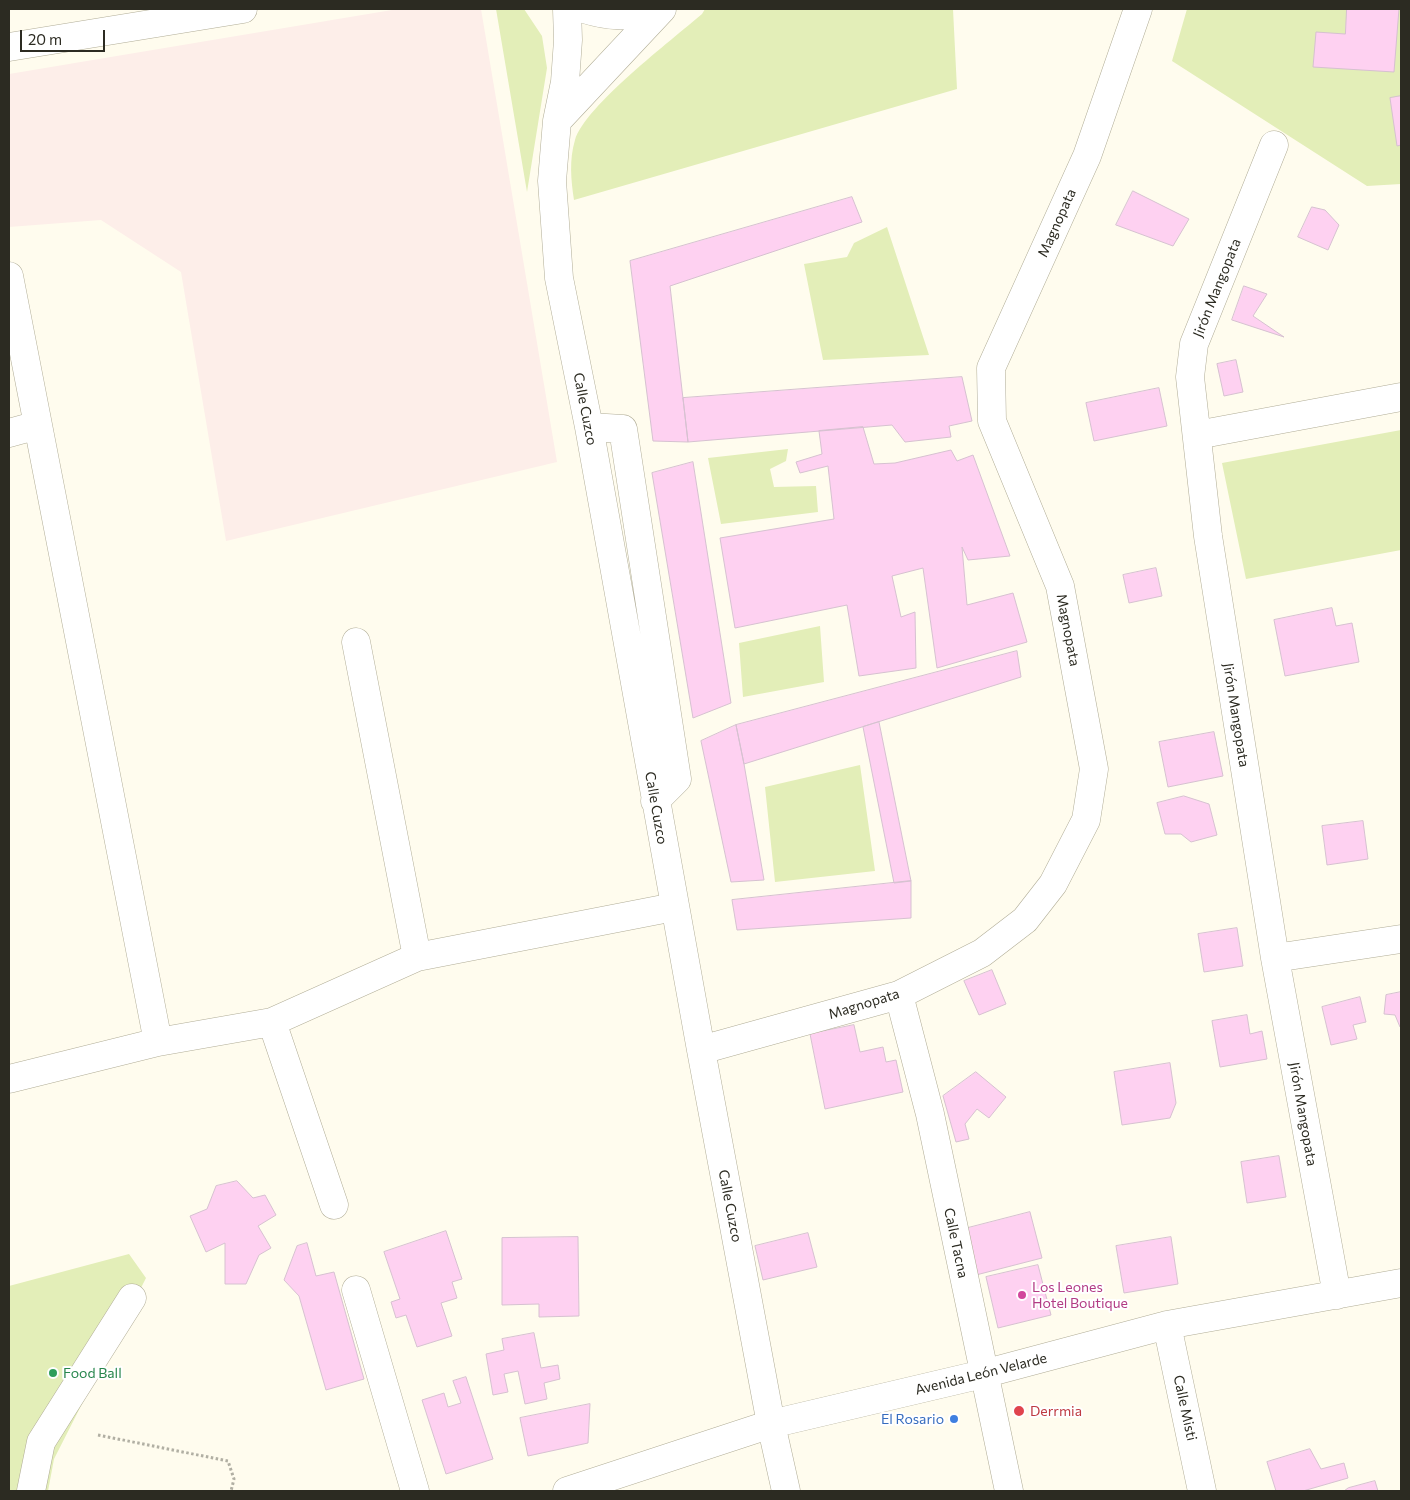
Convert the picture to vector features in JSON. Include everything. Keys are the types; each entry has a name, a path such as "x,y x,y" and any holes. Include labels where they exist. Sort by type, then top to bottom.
{"street":[{"path":"9,47 243,9"},
{"name":"Calle Cuzco","path":"567,9 568,40 564,82 557,121 552,181 558,269 589,427 674,907 771,1424 786,1491"},
{"path":"584,9 605,15 627,16 652,9"},
{"path":"557,121 662,9"},
{"name":"Magnopata","path":"701,1050 899,995 982,953 1025,920 1053,884 1086,820 1094,769 1060,586 992,421 991,368 1087,156 1138,9"},
{"name":"Jirón Mangopata","path":"1274,145 1194,344 1190,377 1208,536 1275,958 1337,1295"},
{"path":"9,276 158,1042"},
{"path":"1197,435 1401,397"},
{"path":"9,434 38,425"},
{"path":"356,642 417,957"},
{"path":"9,1079 158,1042 272,1022 417,957 674,907"},
{"path":"1275,958 1401,939"},
{"name":"Calle Tacna","path":"899,995 930,1114 1009,1491"},
{"path":"272,1022 334,1205"},
{"name":"Avenida León Velarde","path":"567,1491 771,1424 984,1374 1167,1325 1401,1283"},
{"path":"356,1290 416,1491"},
{"path":"31,1491 41,1442 132,1298"},
{"name":"Calle Misti","path":"1167,1325 1202,1491"}],"path":[{"path":"98,1435 228,1461 234,1479 231,1491"}],"shaded area":[{"path":"398,9 481,9 557,462 226,541 181,272 101,220 9,227 9,74"}],"green space":[{"path":"496,9 524,9 542,36 547,68 527,192"},
{"path":"705,9 953,9 957,89 574,200 571,162 575,140 582,126 612,92 651,56 702,14"},
{"path":"1187,9 1401,9 1401,184 1367,186 1172,61"},
{"path":"887,227 929,355 823,360 804,264 847,257 854,243"},
{"path":"1401,430 1401,550 1246,579 1222,463"},
{"path":"788,449 786,461 770,469 774,487 816,486 818,512 721,524 708,458"},
{"path":"820,626 824,682 743,697 739,643"},
{"path":"860,765 875,871 775,882 765,787"},
{"name":"Food Ball","path":"129,1254 146,1278 54,1459 48,1491 9,1491 9,1286"}],"building":[{"path":"1347,9 1399,9 1394,72 1313,67 1316,32 1345,34"},
{"path":"1401,96 1401,145 1397,146 1390,98"},
{"path":"1133,191 1189,219 1173,246 1116,225"},
{"path":"852,197 862,222 670,286 688,442 653,441 630,261"},
{"path":"1312,207 1325,210 1339,225 1328,250 1298,237"},
{"path":"1244,286 1267,294 1253,316 1284,337 1232,320"},
{"path":"1236,360 1243,392 1224,396 1217,364"},
{"path":"962,377 972,421 949,426 951,437 905,442 892,425 688,442 683,398"},
{"path":"1159,388 1167,426 1094,441 1086,403"},
{"path":"863,427 874,464 895,463 951,450 957,461 973,455 1010,556 968,560 962,547 967,605 1013,593 1027,642 937,668 923,568 892,576 901,617 915,612 916,668 859,676 847,605 735,628 720,538 834,519 828,466 800,473 796,462 822,454 819,431"},
{"path":"693,462 731,703 693,718 652,473"},
{"path":"1156,568 1162,596 1129,603 1123,575"},
{"path":"1332,608 1336,626 1352,623 1359,662 1285,676 1274,620"},
{"path":"1017,651 1021,677 744,764 736,725"},
{"path":"879,722 911,881 894,883 863,727"},
{"path":"736,725 764,880 731,882 701,741"},
{"path":"1214,732 1223,776 1168,787 1159,742"},
{"path":"1184,796 1209,804 1217,835 1191,842 1181,834 1165,834 1157,803"},
{"path":"1363,821 1368,859 1327,865 1322,826"},
{"path":"911,881 911,918 737,930 732,900"},
{"path":"1237,928 1243,966 1204,972 1198,934"},
{"path":"992,970 1006,1004 979,1015 964,981"},
{"path":"1401,992 1400,1027 1395,1015 1384,1014 1386,995"},
{"path":"1360,997 1366,1022 1353,1025 1357,1039 1331,1045 1322,1007"},
{"path":"1247,1015 1250,1034 1262,1031 1267,1059 1220,1067 1212,1021"},
{"path":"854,1025 860,1052 883,1047 886,1062 896,1060 903,1092 825,1109 810,1034"},
{"path":"1170,1063 1176,1103 1170,1118 1122,1125 1114,1072"},
{"path":"976,1072 1006,1097 989,1118 977,1109 965,1124 969,1139 956,1142 943,1096"},
{"path":"1279,1156 1286,1197 1247,1203 1241,1162"},
{"path":"237,1181 253,1198 265,1195 276,1215 258,1226 271,1248 259,1255 246,1284 225,1284 225,1243 206,1252 190,1216 207,1209 216,1186"},
{"path":"1030,1212 1042,1258 976,1275 964,1229"},
{"path":"446,1231 462,1279 452,1282 457,1298 441,1303 452,1336 417,1347 406,1315 396,1318 391,1302 400,1299 384,1252"},
{"path":"808,1233 817,1267 763,1280 755,1246"},
{"path":"578,1237 579,1316 539,1317 539,1304 502,1305 502,1238"},
{"path":"1171,1237 1178,1284 1124,1293 1116,1246"},
{"path":"307,1243 316,1276 334,1272 364,1379 326,1390 299,1296 284,1280 297,1246"},
{"path":"1038,1265 1051,1315 998,1328 986,1277"},
{"path":"534,1333 541,1368 558,1365 560,1379 544,1383 547,1399 525,1404 518,1371 504,1374 508,1392 493,1395 486,1354 504,1350 502,1339"},
{"path":"466,1377 493,1459 446,1474 422,1400 444,1393 448,1407 461,1403 453,1381"},
{"path":"590,1404 588,1443 528,1456 520,1418"},
{"path":"1310,1449 1321,1469 1344,1463 1348,1478 1303,1491 1276,1491 1267,1462"},
{"path":"1375,1481 1378,1491 1344,1491 1348,1488"}],"place":[{"name":"Los Leones Hotel Boutique","path":"1022,1295"},
{"name":"Food Ball","path":"53,1373"},
{"name":"Derrmia","path":"1019,1411"},
{"name":"El Rosario","path":"954,1419"}]}
